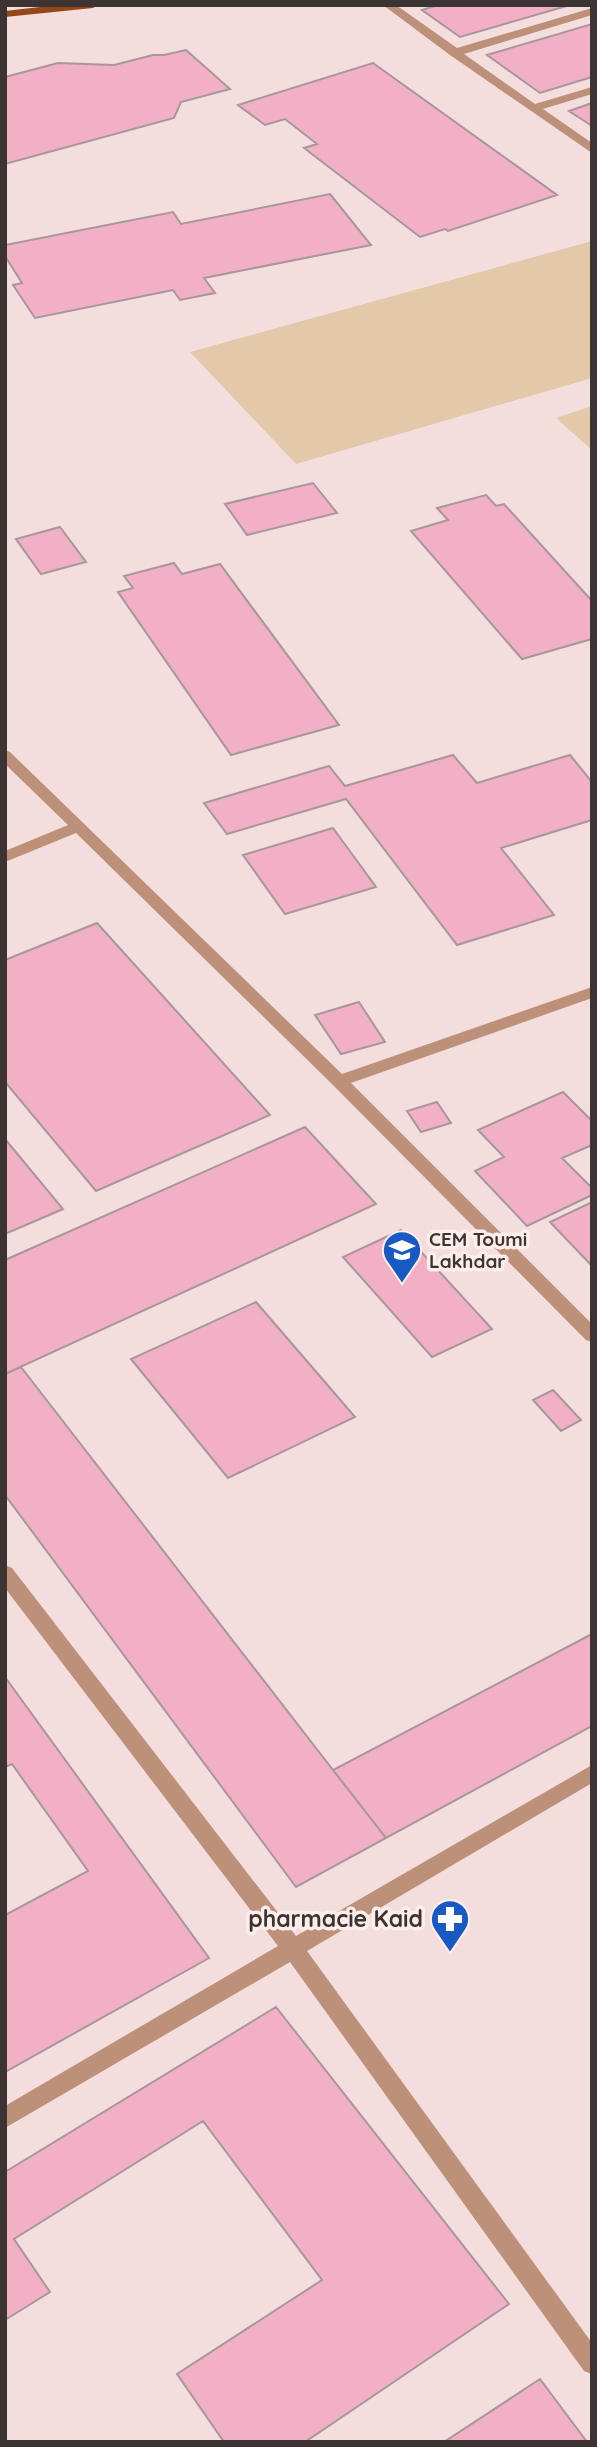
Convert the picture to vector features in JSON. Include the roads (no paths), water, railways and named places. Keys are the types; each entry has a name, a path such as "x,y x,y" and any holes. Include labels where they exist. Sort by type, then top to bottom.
{"main road":[{"path":"5,14 93,5"}],"street":[{"path":"388,5 592,149"},
{"path":"454,53 592,11"},
{"path":"533,108 592,90"},
{"path":"5,755 339,1081 592,1335"},
{"path":"5,858 79,827"},
{"path":"339,1081 592,992"},
{"path":"5,1573 293,1949 592,2363"},
{"path":"5,2118 592,1773"}],"place":[{"name":"CEM Toumi Lakhdar","path":"402,1284"},
{"name":"pharmacie Kaid","path":"450,1953"}]}
